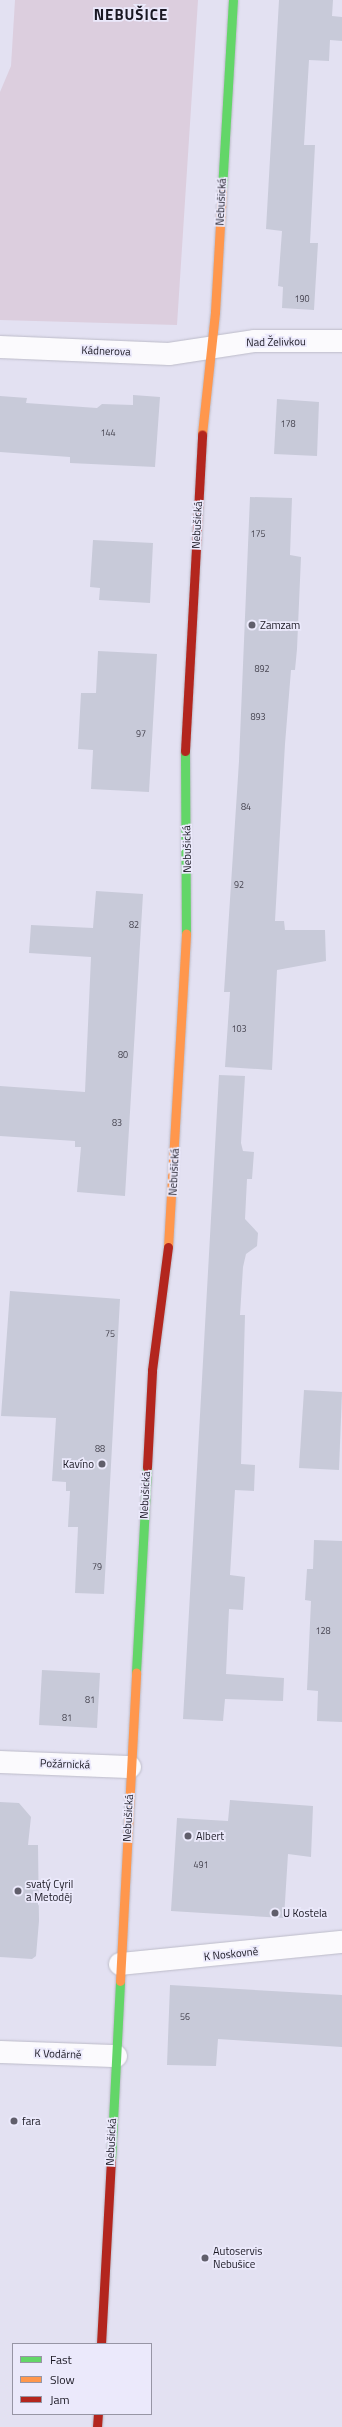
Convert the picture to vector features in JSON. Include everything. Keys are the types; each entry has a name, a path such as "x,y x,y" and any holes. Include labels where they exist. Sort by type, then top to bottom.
{"street":[{"name":"Nebušická","path":"101,2343 130,1767 152,1370 171,1225 188,894 185,751 202,434 211,347 233,0"},
{"name":"Nad Želivkou","path":"211,347 255,341 342,341"},
{"name":"Kádnerova","path":"0,347 169,354 211,347"},
{"name":"Požárnická","path":"0,1762 130,1767"},
{"name":"K Noskovně","path":"120,1964 342,1942"},
{"name":"K Vodárně","path":"0,2052 116,2056"},
{"path":"97,2427 98,2415"}],"shaded area":[{"path":"15,0 198,0 177,325 0,320 0,92 11,66"}],"building":[{"path":"279,0 333,0 332,16 342,17 342,41 330,40 329,61 309,60 304,145 315,145 310,243 318,243 314,310 282,308 283,287 278,286 282,231 266,229"},
{"path":"133,395 160,397 155,467 70,463 70,457 0,452 0,396 27,398 26,403 97,408 102,404 133,405"},
{"path":"277,399 319,402 317,456 274,454"},
{"path":"250,497 292,498 290,555 301,557 297,649 295,670 291,670 285,744 275,921 284,921 285,930 325,930 326,961 277,970 272,1070 225,1067 230,992 224,992 239,761"},
{"path":"93,540 153,543 150,603 99,600 100,588 90,587"},
{"path":"98,651 157,654 149,792 91,789 93,750 78,749 81,693 96,693"},
{"path":"96,891 143,894 125,1196 77,1192 81,1147 75,1147 75,1141 0,1136 0,1086 85,1092 91,957 29,953 31,925 93,928"},
{"path":"219,1075 245,1076 241,1143 243,1151 254,1152 252,1179 247,1179 245,1219 258,1233 257,1246 246,1254 243,1267 240,1315 245,1315 241,1464 255,1465 254,1491 235,1490 230,1575 245,1577 243,1610 229,1609 226,1674 284,1678 283,1701 225,1699 223,1721 183,1719"},
{"path":"10,1291 120,1299 104,1594 75,1593 78,1527 68,1527 70,1491 66,1491 66,1482 52,1481 56,1418 1,1416"},
{"path":"304,1390 342,1392 339,1470 299,1468"},
{"path":"314,1540 342,1541 342,1722 317,1721 318,1691 307,1690 311,1601 305,1600 307,1569 313,1569"},
{"path":"42,1670 100,1673 97,1728 39,1725"},
{"path":"230,1800 313,1806 311,1857 288,1854 284,1918 171,1911 177,1818 228,1821"},
{"name":"svatý Cyril a Metoděj","path":"0,1802 19,1803 31,1817 28,1845 38,1845 39,1921 36,1956 32,1959 0,1957"},
{"path":"170,1985 342,1995 342,2047 218,2039 216,2066 167,2065"}],"traffic: fast":[{"path":"222,190 233,0"},
{"path":"185,751 186,934"},
{"path":"136,1672 147,1467"},
{"path":"111,2160 120,1981"}],"traffic: slow":[{"path":"202,434 215,312 222,190"},
{"path":"168,1247 186,934"},
{"path":"120,1981 136,1672"}],"traffic: jam":[{"path":"185,751 202,434"},
{"path":"147,1467 152,1370 168,1247"},
{"path":"101,2343 111,2160"},
{"path":"97,2427 98,2415"}],"place":[{"name":"Zamzam","path":"252,625"},
{"name":"Kavíno","path":"102,1464"},
{"name":"Albert","path":"188,1836"},
{"name":"svatý Cyril a Metoděj","path":"18,1891"},
{"name":"U Kostela","path":"275,1913"},
{"name":"fara","path":"14,2121"},
{"name":"Autoservis Nebušice","path":"205,2258"}],"district":[{"name":"NEBUŠICE","path":"131,15"}]}
